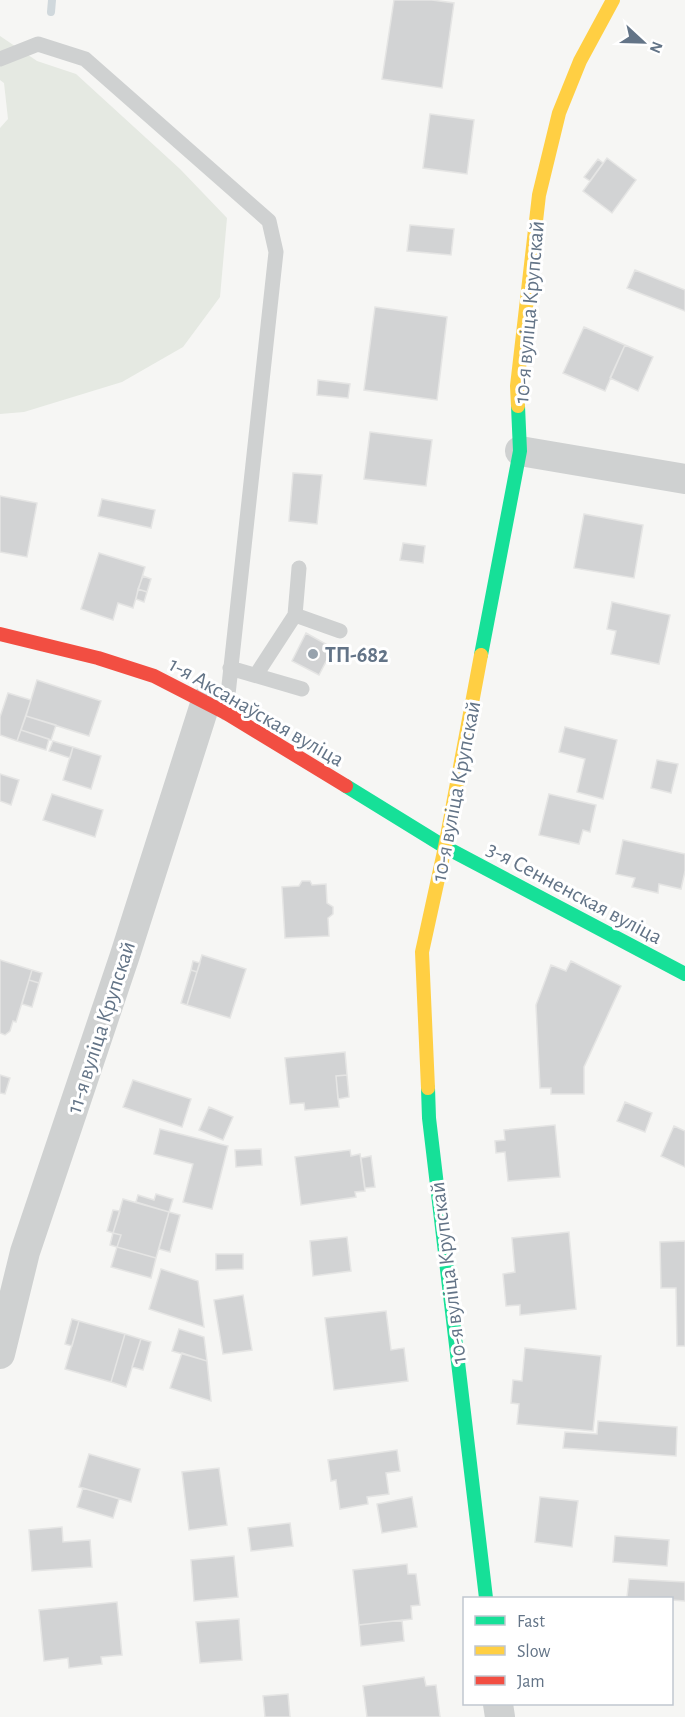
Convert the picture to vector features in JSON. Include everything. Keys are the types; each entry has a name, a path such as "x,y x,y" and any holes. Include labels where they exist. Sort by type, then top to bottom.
{"street":[{"name":"10-я вуліца Крупскай","path":"486,1597 429,1119 422,952 445,847 520,451 517,386 539,195 559,113 580,61 613,0"},
{"path":"520,451 685,479"},
{"name":"1-я Аксанаўская вуліца","path":"0,634 98,658 154,676 216,707 445,847"},
{"name":"11-я вуліца Крупскай","path":"0,1354 25,1252 121,966 216,707"},
{"name":"3-я Сенненская вуліца","path":"445,847 685,974"}],"lane":[{"path":"0,59 39,44 85,59 269,221 276,252 230,668 216,707"},
{"path":"256,675 295,615 299,568"},
{"path":"295,615 340,631"},
{"path":"230,668 302,689"}],"shaded area":[{"path":"0,36 37,61 76,74 180,169 227,218 220,297 183,347 122,382 24,412 0,414 0,128 8,119 4,83 0,80"}],"building":[{"path":"394,0 432,0 454,3 442,88 382,79"},
{"path":"430,114 474,120 467,174 423,168"},
{"path":"607,158 636,180 612,213 583,191"},
{"path":"598,159 603,163 590,181 584,177"},
{"path":"410,225 454,229 451,255 407,251"},
{"path":"635,270 685,290 685,311 627,288"},
{"path":"375,307 447,317 437,400 364,390"},
{"path":"584,327 625,345 605,391 563,373"},
{"path":"625,345 653,357 638,391 610,378"},
{"path":"318,380 350,384 348,398 317,395"},
{"path":"370,432 432,440 426,486 364,479"},
{"path":"293,473 322,475 317,524 289,521"},
{"path":"0,496 37,503 27,557 0,552"},
{"path":"102,499 155,510 151,528 98,516"},
{"path":"584,514 643,525 634,578 574,568"},
{"path":"403,543 425,546 423,563 400,560"},
{"path":"99,553 145,567 133,608 118,603 113,620 81,609"},
{"path":"143,576 151,579 147,592 138,589"},
{"path":"138,589 147,592 144,602 136,599"},
{"path":"612,602 670,615 659,664 611,654 616,631 607,629"},
{"name":"ТП-682","path":"306,633 333,648 319,675 292,661"},
{"path":"37,680 101,701 89,736 26,716"},
{"path":"8,693 31,700 17,741 0,735 0,717"},
{"path":"26,716 56,725 51,740 21,730"},
{"path":"565,727 617,740 603,799 577,792 585,759 559,752"},
{"path":"21,730 49,739 46,750 17,741"},
{"path":"53,741 73,747 70,758 49,751"},
{"path":"73,747 101,756 91,789 63,780"},
{"path":"657,760 678,764 671,793 651,788"},
{"path":"0,774 19,780 11,805 0,801"},
{"path":"52,794 103,810 95,837 43,820"},
{"path":"549,794 596,805 590,832 583,830 579,844 539,835"},
{"path":"623,840 685,854 685,871 681,889 659,884 658,893 632,887 635,878 616,874"},
{"path":"302,881 310,881 312,885 326,884 327,903 333,907 333,914 328,918 329,936 285,938 282,887 299,886"},
{"path":"202,955 246,969 230,1018 187,1005"},
{"path":"0,960 32,970 16,1022 13,1021 10,1031 5,1035 0,1033"},
{"path":"193,961 200,963 197,972 191,970"},
{"path":"571,961 621,986 584,1067 584,1094 551,1094 551,1088 540,1088 536,1005 551,965 566,971"},
{"path":"32,970 42,973 39,983 29,980"},
{"path":"191,970 197,972 187,1005 181,1003"},
{"path":"29,980 39,983 32,1007 22,1004"},
{"path":"345,1052 347,1075 336,1076 339,1107 305,1110 304,1103 290,1104 285,1058"},
{"path":"0,1075 10,1078 5,1094 0,1093"},
{"path":"347,1075 349,1097 338,1099 336,1076"},
{"path":"133,1080 191,1099 182,1127 123,1107"},
{"path":"625,1102 652,1113 645,1132 617,1121"},
{"path":"209,1107 233,1117 223,1140 199,1130"},
{"path":"555,1125 560,1177 508,1181 505,1152 496,1153 495,1141 505,1140 504,1130"},
{"path":"674,1126 685,1131 685,1167 661,1156"},
{"path":"160,1129 228,1146 212,1209 183,1202 193,1164 154,1154"},
{"path":"261,1149 262,1165 236,1167 235,1150"},
{"path":"350,1150 351,1156 360,1154 365,1191 355,1192 356,1197 301,1205 295,1157"},
{"path":"371,1156 375,1187 365,1188 361,1158"},
{"path":"156,1194 173,1199 169,1212 136,1202 138,1195 154,1200"},
{"path":"123,1199 169,1212 156,1258 117,1247 121,1235 113,1233"},
{"path":"113,1210 120,1211 113,1233 107,1231"},
{"path":"169,1212 180,1215 170,1252 159,1249"},
{"path":"569,1232 576,1309 520,1315 520,1305 506,1306 503,1274 515,1272 512,1238"},
{"path":"113,1233 121,1235 117,1247 110,1245"},
{"path":"347,1237 351,1271 313,1276 310,1241"},
{"path":"685,1241 685,1346 677,1346 676,1288 661,1288 660,1242"},
{"path":"117,1247 156,1258 151,1278 111,1267"},
{"path":"216,1254 243,1254 243,1269 216,1270"},
{"path":"161,1269 198,1281 204,1327 149,1309"},
{"path":"243,1295 252,1350 223,1354 214,1300"},
{"path":"386,1311 391,1350 404,1348 408,1381 334,1390 325,1318"},
{"path":"72,1319 79,1321 72,1346 65,1344"},
{"path":"79,1321 125,1334 111,1382 65,1369"},
{"path":"179,1329 204,1337 207,1361 172,1351"},
{"path":"125,1334 141,1339 126,1387 111,1382"},
{"path":"141,1339 151,1342 143,1370 132,1367"},
{"path":"525,1348 601,1356 593,1431 517,1424 519,1404 511,1403 513,1380 522,1381"},
{"path":"182,1353 207,1361 211,1401 170,1388"},
{"path":"598,1421 677,1427 676,1456 563,1448 565,1432 597,1434"},
{"path":"397,1450 400,1471 386,1473 389,1494 367,1497 368,1504 340,1509 336,1480 331,1481 328,1460"},
{"path":"89,1454 140,1469 131,1502 79,1487"},
{"path":"219,1468 227,1525 189,1530 182,1472"},
{"path":"83,1488 119,1499 113,1518 77,1507"},
{"path":"412,1497 417,1527 382,1533 377,1504"},
{"path":"540,1497 578,1501 572,1547 535,1542"},
{"path":"290,1523 293,1546 251,1551 248,1528"},
{"path":"62,1527 63,1542 90,1540 92,1567 32,1571 29,1530"},
{"path":"615,1536 669,1540 667,1566 613,1562"},
{"path":"234,1556 238,1597 194,1601 191,1560"},
{"path":"407,1564 408,1574 416,1574 420,1605 411,1606 412,1619 359,1625 353,1570"},
{"path":"629,1579 685,1582 685,1601 673,1600 673,1597 627,1597"},
{"path":"117,1602 122,1655 101,1657 102,1664 69,1668 68,1658 44,1661 39,1610"},
{"path":"239,1619 242,1660 200,1663 196,1622"},
{"path":"402,1620 404,1641 361,1646 359,1625"},
{"path":"424,1677 426,1686 436,1685 440,1717 367,1717 363,1686"},
{"path":"288,1694 290,1717 265,1717 263,1696"}],"waterway":[{"path":"51,12 52,0"}],"traffic: fast":[{"path":"481,655 520,451 518,406"},
{"path":"346,786 445,847 685,974"},
{"path":"428,1088 429,1118 486,1597"}],"traffic: slow":[{"path":"518,406 517,386 539,195 559,113 580,61 613,0"},
{"path":"428,1088 422,952 445,847 481,655"}],"traffic: jam":[{"path":"0,634 98,658 154,676 226,713 346,786"}],"place":[{"name":"ТП-682","path":"313,654"}]}
